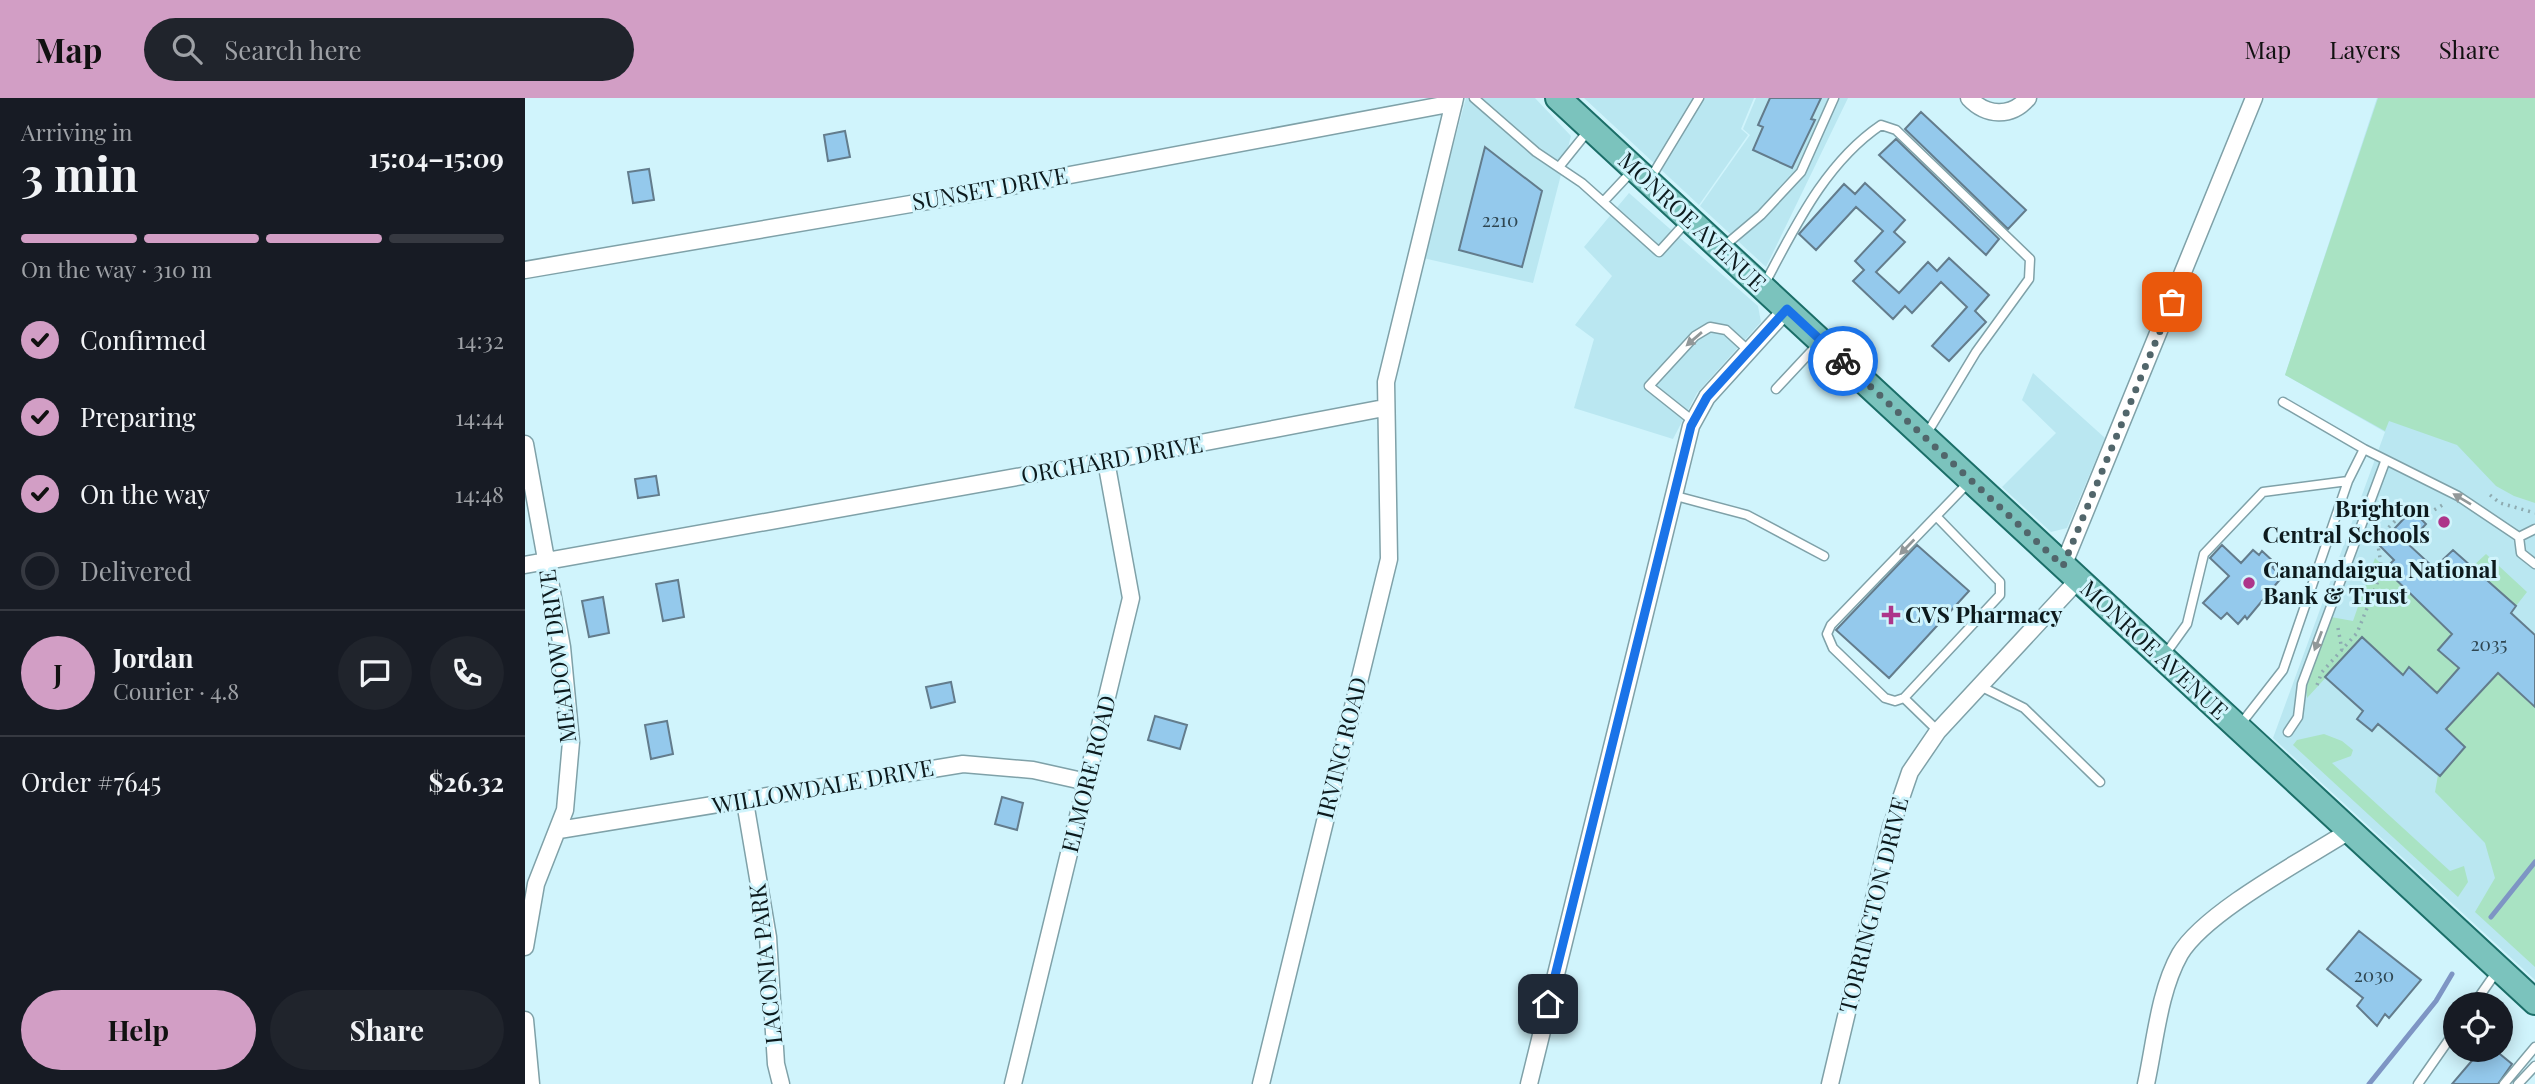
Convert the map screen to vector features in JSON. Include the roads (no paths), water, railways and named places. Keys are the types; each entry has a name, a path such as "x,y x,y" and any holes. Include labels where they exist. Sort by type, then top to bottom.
{"main road":[{"name":"MONROE AVENUE","path":"1560,99 2535,1002"}],"street":[{"path":"1969,98 1986,111 1999,113 2011,111 2028,98"},
{"path":"2070,573 2254,98"},
{"path":"1384,408 1386,383 1455,100"},
{"name":"SUNSET DRIVE","path":"525,270 969,194 1455,100"},
{"path":"1529,1084 1672,495 1693,421 1707,397 1787,309"},
{"name":"ORCHARD DRIVE","path":"525,565 1106,461 1384,408"},
{"name":"IRVING ROAD","path":"1261,1084 1389,559 1384,408"},
{"name":"MEADOW DRIVE","path":"525,444 562,647 571,742 568,793 559,830 535,884 525,947"},
{"name":"ELMORE ROAD","path":"1013,1084 1131,598 1106,461"},
{"name":"TORRINGTON DRIVE","path":"1829,1084 1897,803 1910,772 1938,731 1980,686 2070,573"},
{"name":"WILLOWDALE DRIVE","path":"559,830 745,802 963,764 1033,770 1087,782"},
{"name":"LACONIA PARK","path":"745,802 768,937 776,1064 781,1084"},
{"path":"2146,1084 2172,973 2193,938 2224,911 2349,831"},
{"path":"525,1020 531,1084"}],"lane":[{"path":"1474,98 1537,152 1604,201 1659,252 1689,219"},
{"path":"1604,201 1641,175 1699,98"},
{"path":"1720,249 1761,215 1801,172 1834,98"},
{"path":"1763,288 1807,205 1858,140 1881,125 1896,131 2030,260 2032,269 2029,279 1976,352 1925,438"},
{"path":"1559,167 1590,128"},
{"path":"1693,421 1649,387 1695,336 1710,327 1726,330 1749,351"},
{"path":"1776,389 1821,341"},
{"path":"2283,402 2385,462 2458,496 2519,537 2521,553 2535,564"},
{"path":"2237,728 2283,670 2348,481 2364,449"},
{"path":"2288,732 2298,717 2302,684 2385,462"},
{"path":"1936,516 2000,582 2000,595 1904,698 1895,701 1885,698 1833,648 1828,634 1831,625 1936,516 1971,480"},
{"path":"2162,658 2187,624 2204,554 2263,492 2348,481"},
{"path":"1672,495 1747,515 1823,556"},
{"path":"2519,537 2535,529"},
{"path":"1980,686 2024,708 2100,782"},
{"path":"1904,698 1938,731"},
{"path":"2483,992 2499,969"},
{"path":"2504,1084 2535,1047"},
{"path":"2418,1084 2443,1048"},
{"path":"2518,1084 2535,1066"}],"waterway":[{"path":"2491,917 2535,862"},
{"path":"2369,1084 2436,1001 2452,974"}],"place":[{"name":"Brighton Central Schools","path":"2444,522"},
{"name":"Canandaigua National Bank & Trust","path":"2249,583"},
{"name":"CVS Pharmacy","path":"1891,615"}]}
